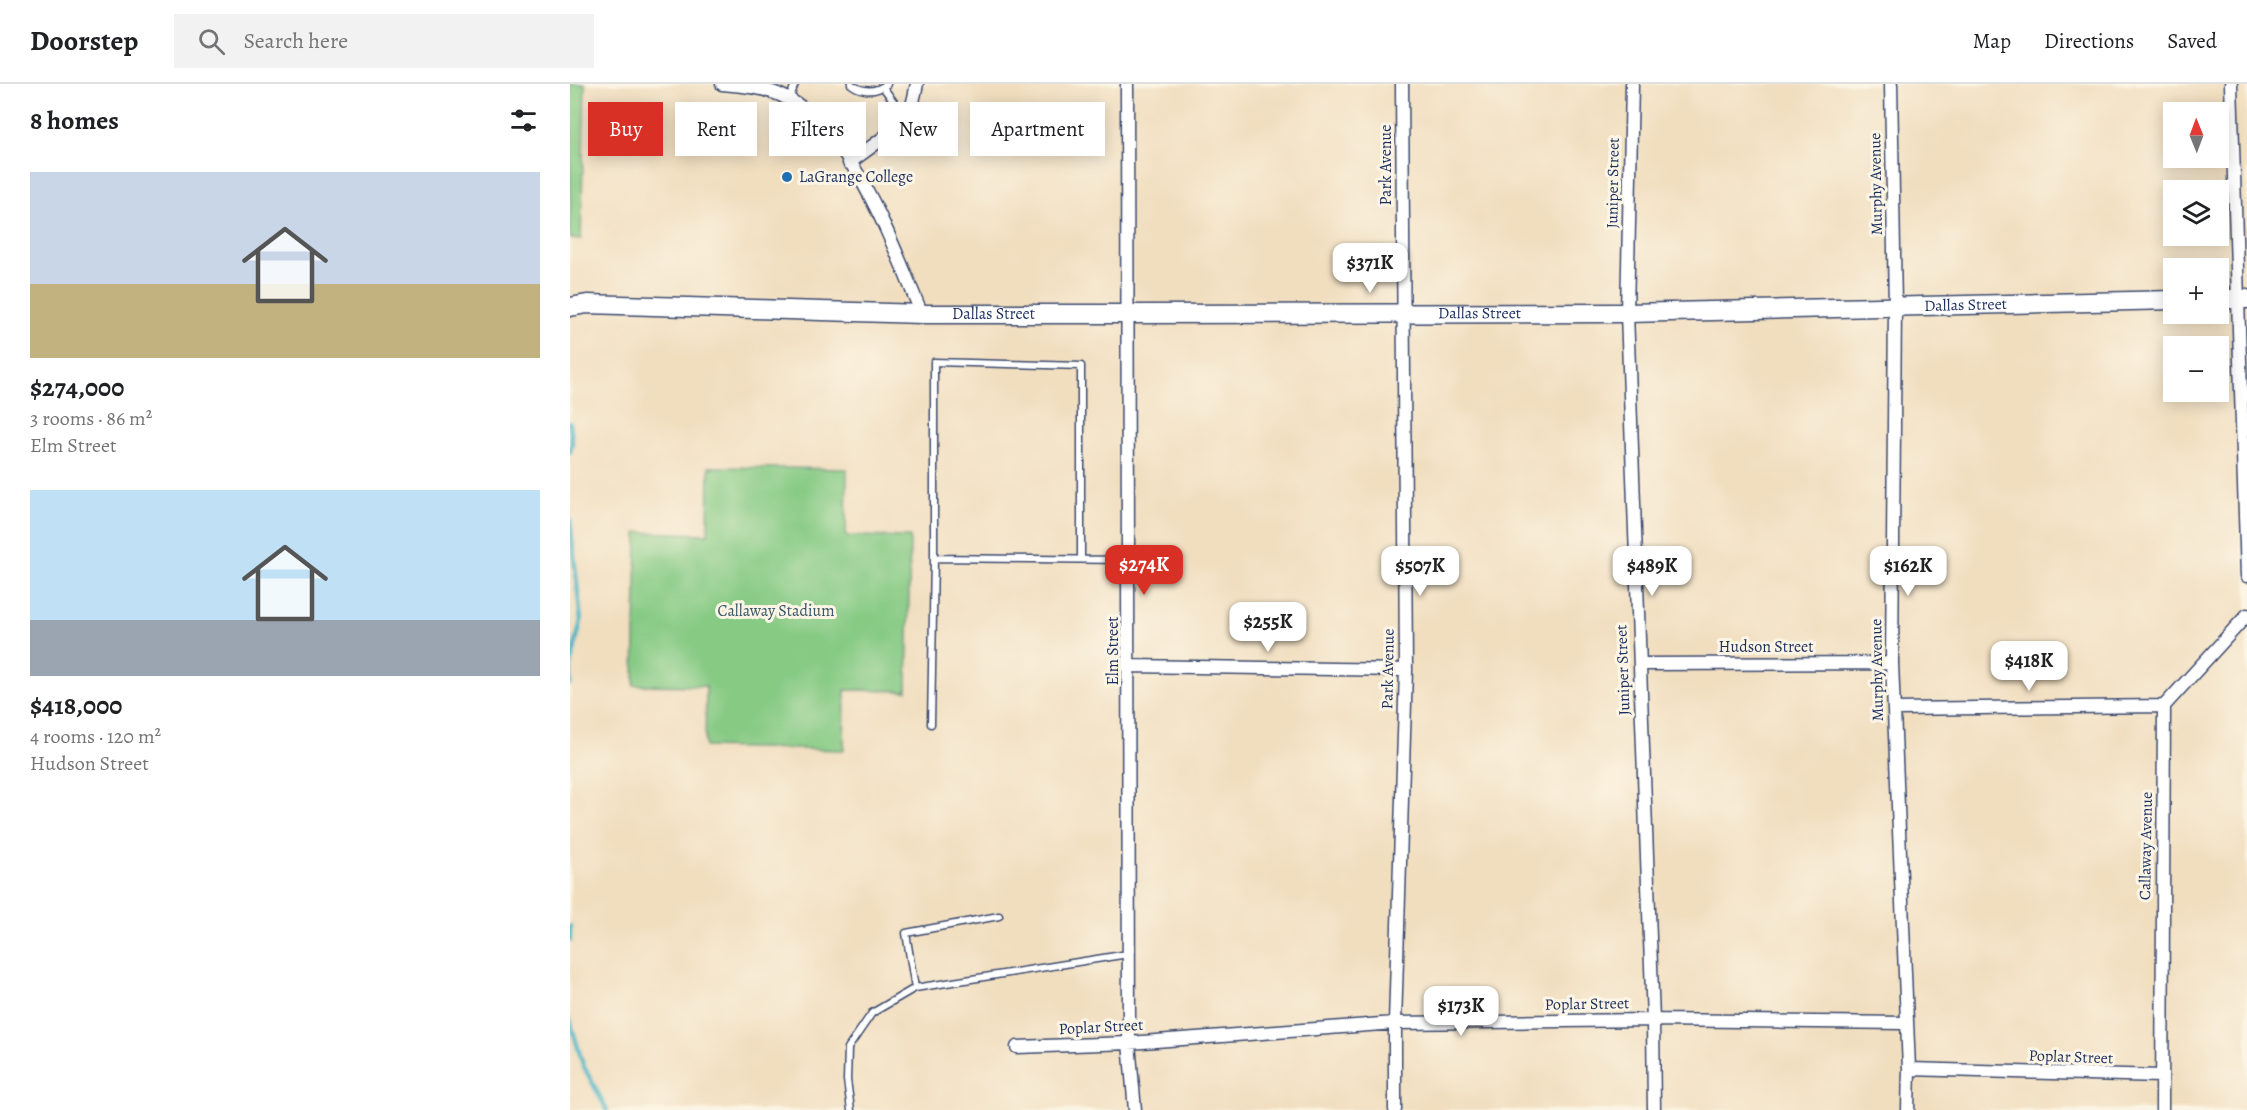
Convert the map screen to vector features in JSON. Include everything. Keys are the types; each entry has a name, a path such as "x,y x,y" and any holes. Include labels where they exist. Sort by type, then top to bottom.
{"street":[{"path":"722,84 748,87 781,95 812,115 838,144 869,194 922,314"},
{"path":"912,102 917,84"},
{"name":"Elm Street","path":"1127,84 1129,1043 1135,1110"},
{"name":"Park Avenue","path":"1395,1110 1395,1023 1406,670 1402,84"},
{"name":"Juniper Street","path":"1632,84 1627,313 1653,1020 1654,1110"},
{"name":"Murphy Avenue","path":"1891,84 1895,306 1892,663 1905,1023 1909,1069 1908,1110"},
{"path":"2231,84 2243,299 2247,576"},
{"path":"849,163 878,140"},
{"name":"Dallas Street","path":"570,307 587,304 922,314 1627,313 2163,300"},
{"path":"1895,709 2164,706 2247,615"},
{"name":"Hudson Street","path":"1640,664 1892,663"},
{"path":"1130,666 1406,670"},
{"name":"Callaway Avenue","path":"2162,1110 2164,706"},
{"name":"Poplar Street","path":"1017,1047 1129,1043 1395,1023 1653,1020 1905,1023"},
{"name":"Poplar Street","path":"1909,1069 2161,1076"}],"lane":[{"path":"789,100 795,84"},
{"path":"851,84 858,89 875,91 885,86 895,102"},
{"path":"931,724 934,362 1081,366 1081,559"},
{"path":"934,558 1129,560"},
{"path":"915,988 906,933 999,916"},
{"path":"851,1110 847,1080 848,1048 872,1013 915,988 1129,954"}],"green space":[{"path":"570,84 585,84 581,239 570,238"},
{"name":"Callaway Stadium","path":"709,467 847,469 846,536 910,537 907,691 845,690 844,750 705,747 706,686 634,685 637,532 708,534"}],"waterway":[{"path":"570,423 572,442 570,452"},
{"path":"570,520 581,621 571,664 570,684"},
{"path":"570,926 570,940"},
{"path":"570,1020 583,1065 607,1110"}],"place":[{"name":"LaGrange College","path":"787,177"}]}
